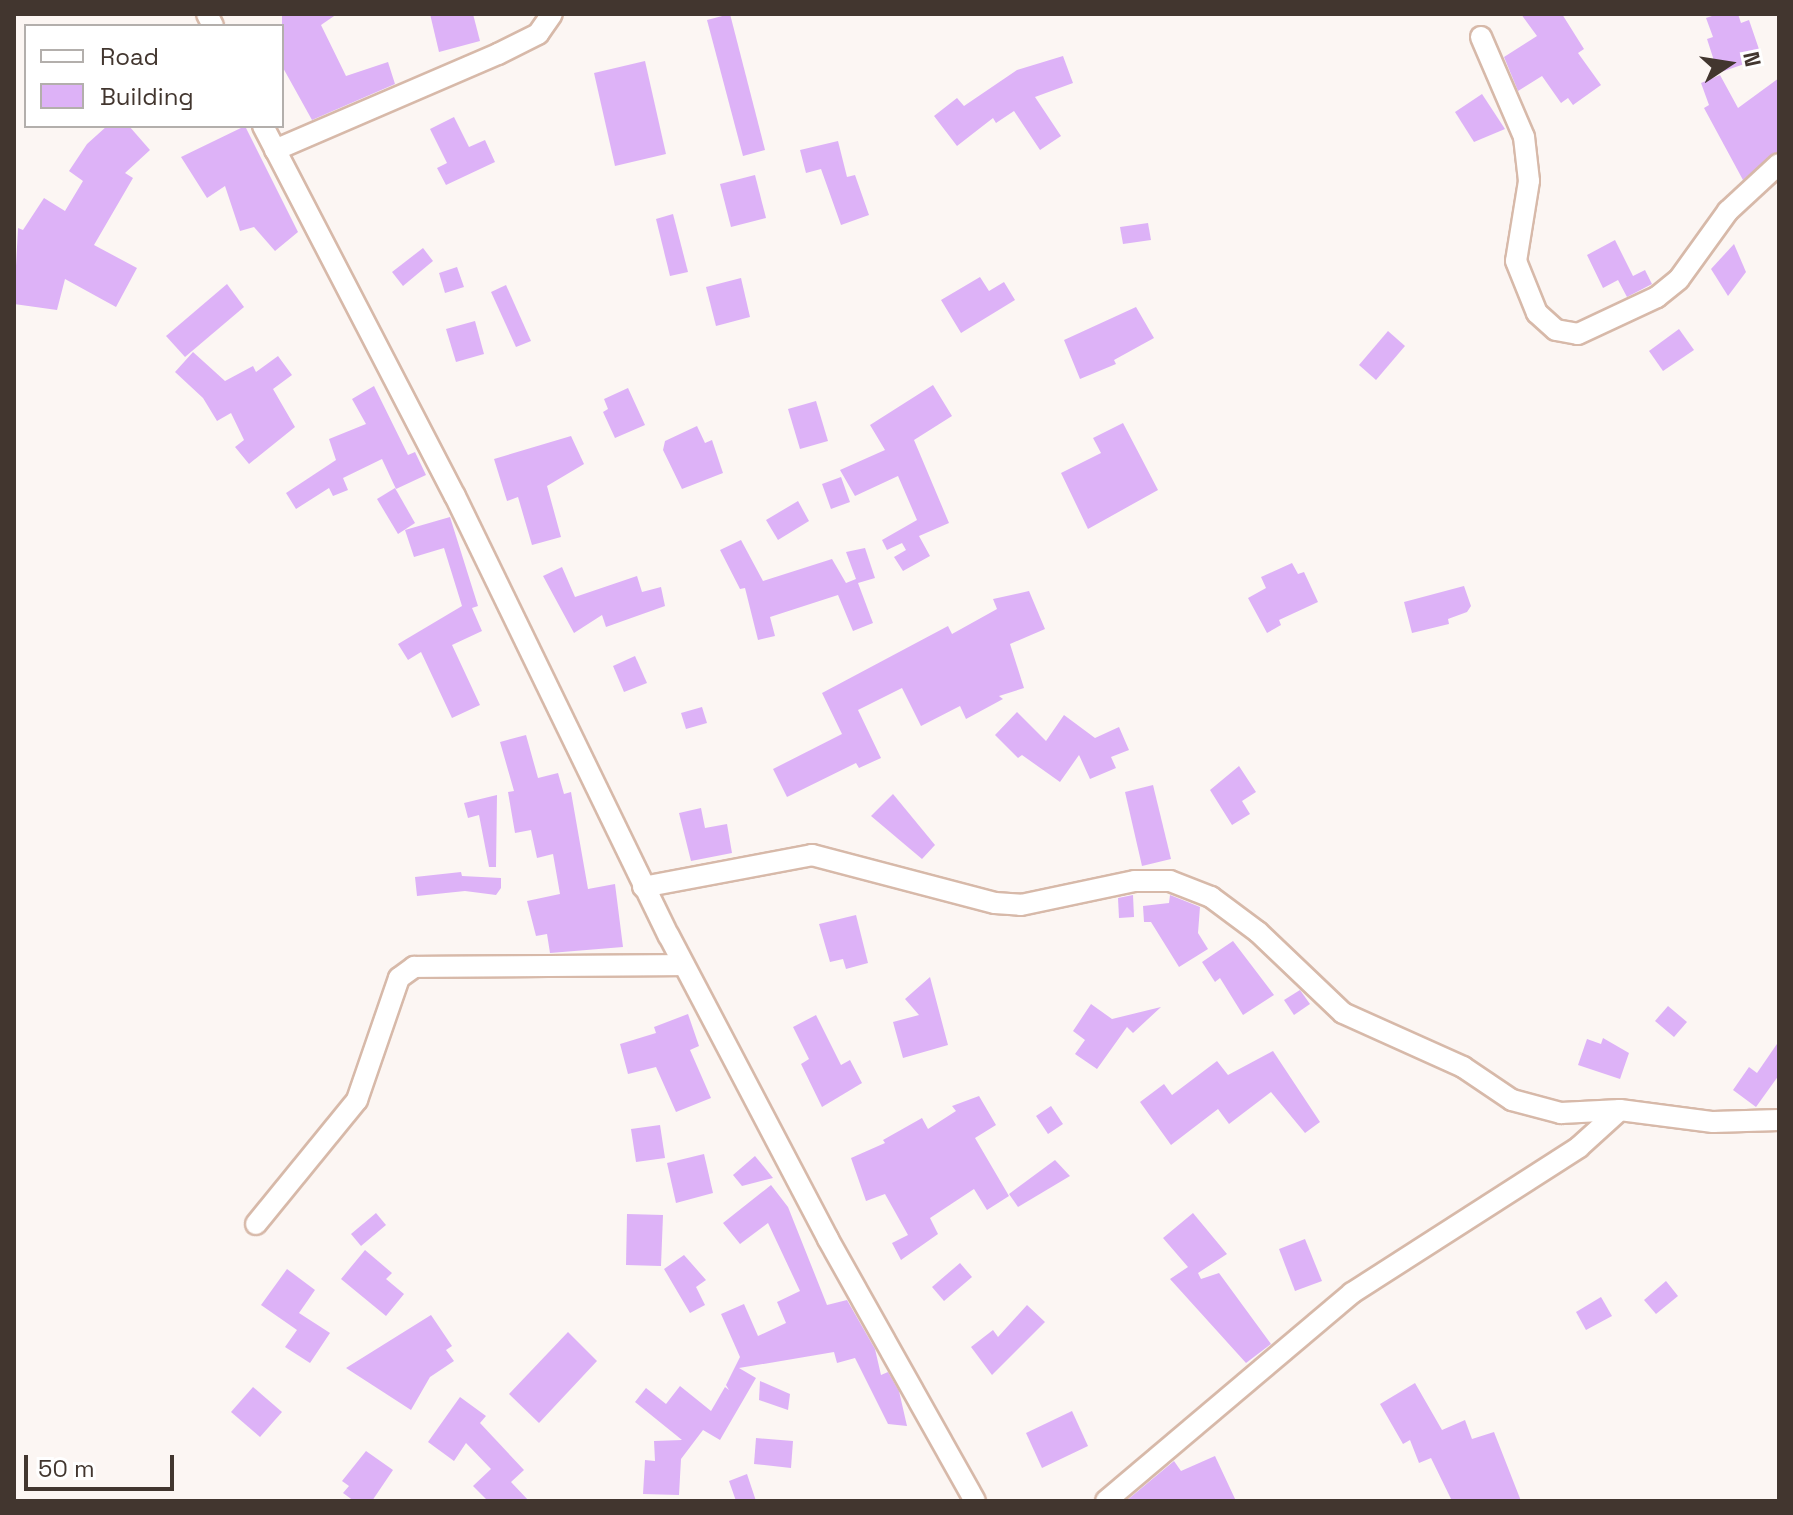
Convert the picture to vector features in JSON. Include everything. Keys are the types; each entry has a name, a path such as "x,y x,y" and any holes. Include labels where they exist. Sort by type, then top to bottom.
{"street":[{"path":"275,150 498,54 538,34 552,14"},
{"path":"1481,37 1524,137 1529,181 1516,261 1537,313 1556,330 1578,334 1657,297 1679,279 1728,211 1779,164"},
{"path":"264,128 455,496 683,965 828,1239 975,1501"},
{"path":"643,887 812,855 995,903 1021,905 1135,881 1170,881 1211,897 1258,932 1343,1013 1463,1067 1512,1100 1561,1113 1620,1110 1713,1122 1779,1120"},
{"path":"256,1224 357,1100 399,978 414,967 683,965"},
{"path":"1106,1501 1352,1293 1579,1147 1620,1110"}],"building":[{"path":"282,14 337,14 321,25 346,76 388,62 395,84 312,120 284,70"},
{"path":"430,14 473,14 480,41 439,52"},
{"path":"730,14 765,150 743,156 707,20"},
{"path":"1521,14 1562,14 1584,49 1578,53 1601,85 1573,105 1568,98 1561,103 1542,76 1518,91 1504,57 1537,36"},
{"path":"1718,14 1738,14 1741,23 1749,20 1762,58 1718,73 1707,39 1713,37 1706,18"},
{"path":"1063,56 1073,83 1035,97 1061,136 1040,150 1014,111 996,123 993,118 957,146 934,116 957,98 964,106 1017,70"},
{"path":"645,61 666,154 615,166 594,73"},
{"path":"1720,75 1738,108 1779,78 1779,151 1743,180 1704,108 1709,105 1701,83"},
{"path":"1482,94 1505,129 1474,142 1455,112"},
{"path":"454,117 469,147 485,140 495,162 446,185 437,168 447,163 430,129"},
{"path":"105,128 131,128 150,150 125,173 133,178 94,245 137,268 116,307 65,279 57,310 14,304 18,228 23,230 44,198 65,211 83,181 69,171 87,144"},
{"path":"246,128 298,232 275,251 254,227 240,231 225,186 207,198 181,157"},
{"path":"838,141 847,177 855,175 869,215 841,225 821,169 806,173 800,150"},
{"path":"755,175 766,218 731,227 720,184"},
{"path":"673,214 688,272 670,276 656,219"},
{"path":"1148,223 1151,240 1123,244 1120,227"},
{"path":"1615,240 1633,276 1645,270 1652,284 1627,297 1618,280 1603,288 1587,255"},
{"path":"1734,244 1746,272 1728,296 1711,269"},
{"path":"423,248 433,261 403,286 392,272"},
{"path":"457,267 464,287 445,293 439,273"},
{"path":"980,277 989,291 1004,282 1015,300 961,333 941,300"},
{"path":"741,278 750,317 716,326 706,287"},
{"path":"227,284 244,307 185,357 166,336"},
{"path":"506,285 531,341 516,347 491,292"},
{"path":"1136,307 1154,338 1114,360 1116,364 1080,379 1064,340"},
{"path":"475,321 484,354 456,362 446,329"},
{"path":"1679,329 1694,350 1663,371 1649,351"},
{"path":"1388,331 1405,346 1376,380 1359,365"},
{"path":"193,352 225,381 253,366 256,372 278,356 292,375 273,389 295,427 249,464 235,447 244,440 231,413 217,421 203,398 175,372"},
{"path":"933,385 952,416 914,440 949,523 919,536 930,556 903,571 894,557 906,550 902,543 887,550 882,540 917,520 898,476 855,496 840,470 885,450 870,425"},
{"path":"374,386 408,455 415,452 426,475 396,489 382,459 343,478 348,490 333,496 329,488 296,509 286,493 336,460 329,439 366,424 352,399"},
{"path":"628,388 645,425 615,438 603,412 608,409 604,399"},
{"path":"816,401 828,441 800,449 788,409"},
{"path":"1123,423 1158,490 1088,529 1061,473 1101,453 1093,438"},
{"path":"697,426 705,443 712,440 723,473 682,489 663,450 665,441"},
{"path":"571,436 584,464 547,486 561,537 532,545 518,497 507,501 494,459"},
{"path":"841,477 850,502 831,509 822,484"},
{"path":"395,488 415,523 398,534 377,499"},
{"path":"798,501 809,521 778,540 766,520"},
{"path":"450,517 478,606 472,608 482,631 452,645 480,705 452,718 421,652 408,660 398,644 462,606 444,548 414,557 405,530"},
{"path":"741,540 763,581 832,559 846,583 856,579 846,552 865,548 875,578 858,583 873,623 853,631 838,595 770,617 775,636 758,640 745,588 740,589 720,550"},
{"path":"1292,563 1298,574 1304,572 1318,602 1279,620 1281,625 1267,633 1248,598 1266,588 1261,577"},
{"path":"562,567 575,597 637,576 642,592 661,587 665,606 606,627 602,615 574,633 543,576"},
{"path":"1464,586 1471,606 1467,612 1448,619 1449,624 1412,633 1404,602"},
{"path":"1029,591 1045,629 1010,644 1024,688 999,696 1003,699 966,719 960,706 921,726 902,688 858,710 881,758 859,768 856,763 787,797 773,769 842,734 822,693 948,626 952,634 997,609 993,599"},
{"path":"635,656 647,683 624,692 613,666"},
{"path":"702,707 707,723 686,729 681,713"},
{"path":"1017,712 1046,741 1064,715 1095,738 1119,727 1129,750 1111,757 1116,768 1090,779 1079,755 1060,782 1022,755 1018,758 995,735"},
{"path":"526,735 538,778 558,773 564,794 571,792 588,889 615,884 623,947 550,953 547,934 536,936 527,901 560,894 553,854 537,858 531,830 515,833 508,792 514,791 500,742"},
{"path":"1239,766 1256,792 1242,801 1250,814 1232,825 1210,790"},
{"path":"1153,785 1171,859 1142,866 1125,792"},
{"path":"893,794 935,845 922,859 871,816"},
{"path":"497,795 496,867 489,867 479,815 468,818 464,803"},
{"path":"701,808 705,828 727,824 732,853 691,861 679,813"},
{"path":"461,872 462,876 501,878 501,888 496,895 465,891 417,896 415,877"},
{"path":"1133,895 1134,917 1119,918 1118,898"},
{"path":"1170,895 1200,907 1198,933 1208,949 1179,967 1151,922 1144,922 1143,906 1169,903"},
{"path":"856,915 868,963 846,969 843,959 830,962 819,924"},
{"path":"1233,941 1274,995 1243,1015 1220,978 1215,982 1202,962"},
{"path":"930,977 948,1045 903,1058 893,1022 919,1015 905,999"},
{"path":"1300,990 1310,1004 1294,1015 1284,1000"},
{"path":"1091,1004 1112,1019 1161,1007 1133,1033 1127,1027 1097,1069 1075,1054 1085,1040 1073,1031"},
{"path":"1668,1006 1687,1022 1674,1037 1655,1021"},
{"path":"688,1014 699,1046 690,1050 711,1098 676,1112 656,1067 628,1074 620,1044 656,1033 654,1027"},
{"path":"816,1015 841,1065 850,1060 862,1083 822,1107 801,1064 809,1059 793,1027"},
{"path":"1603,1038 1629,1053 1620,1079 1578,1065 1587,1039 1601,1044"},
{"path":"1779,1041 1779,1075 1756,1107 1733,1090 1749,1067 1757,1073"},
{"path":"1273,1051 1320,1122 1305,1133 1271,1092 1229,1124 1218,1109 1171,1145 1140,1102 1164,1084 1172,1095 1217,1061 1228,1075"},
{"path":"979,1096 996,1125 975,1138 1009,1196 987,1210 974,1189 930,1218 938,1234 901,1260 892,1243 908,1235 885,1194 866,1201 851,1158 885,1143 883,1140 922,1118 928,1129 956,1111 952,1106"},
{"path":"1051,1106 1063,1124 1048,1134 1036,1116"},
{"path":"660,1125 665,1158 636,1162 631,1129"},
{"path":"704,1154 713,1193 676,1203 667,1163"},
{"path":"755,1156 773,1178 742,1186 733,1175"},
{"path":"1055,1160 1070,1176 1018,1207 1009,1194"},
{"path":"771,1185 788,1207 827,1305 847,1300 875,1349 881,1375 888,1372 899,1391 907,1426 888,1424 855,1358 837,1363 834,1352 739,1368 756,1378 720,1440 703,1430 681,1459 679,1495 643,1494 645,1460 655,1461 654,1441 682,1440 635,1402 646,1388 666,1404 680,1386 711,1411 725,1387 729,1390 726,1385 740,1357 721,1314 744,1304 758,1336 786,1323 777,1302 800,1291 768,1223 740,1244 723,1223"},
{"path":"376,1213 386,1225 361,1246 351,1234"},
{"path":"1193,1213 1227,1254 1198,1273 1201,1279 1219,1273 1271,1344 1246,1363 1170,1279 1188,1267 1163,1238"},
{"path":"627,1214 663,1215 661,1266 626,1265"},
{"path":"1305,1239 1322,1281 1295,1291 1279,1249"},
{"path":"365,1250 392,1273 386,1279 404,1294 386,1316 341,1279"},
{"path":"684,1255 706,1280 696,1287 705,1305 690,1313 664,1269"},
{"path":"960,1263 972,1277 944,1301 932,1287"},
{"path":"287,1269 315,1290 299,1313 330,1333 310,1363 285,1347 297,1330 261,1305"},
{"path":"1666,1281 1678,1296 1656,1314 1644,1300"},
{"path":"1601,1297 1612,1316 1586,1330 1576,1312"},
{"path":"1027,1305 1045,1322 992,1375 971,1347 993,1330 998,1337"},
{"path":"431,1315 452,1346 446,1350 454,1361 430,1377 411,1410 346,1368"},
{"path":"568,1332 597,1361 539,1423 509,1394"},
{"path":"760,1381 790,1394 788,1410 759,1400"},
{"path":"1415,1383 1442,1430 1465,1420 1472,1439 1494,1432 1521,1501 1452,1501 1431,1458 1419,1463 1410,1440 1403,1444 1380,1404"},
{"path":"253,1387 282,1412 260,1437 231,1412"},
{"path":"460,1397 486,1416 480,1423 524,1470 511,1482 529,1501 488,1501 473,1486 491,1469 466,1443 454,1461 428,1442"},
{"path":"1072,1411 1088,1446 1042,1468 1026,1433"},
{"path":"756,1438 793,1441 791,1468 754,1464"},
{"path":"366,1451 393,1470 372,1501 354,1501 343,1493 349,1486 342,1481"},
{"path":"1215,1456 1236,1501 1126,1501 1174,1461 1181,1471"},
{"path":"747,1474 756,1501 736,1501 729,1481"}]}
